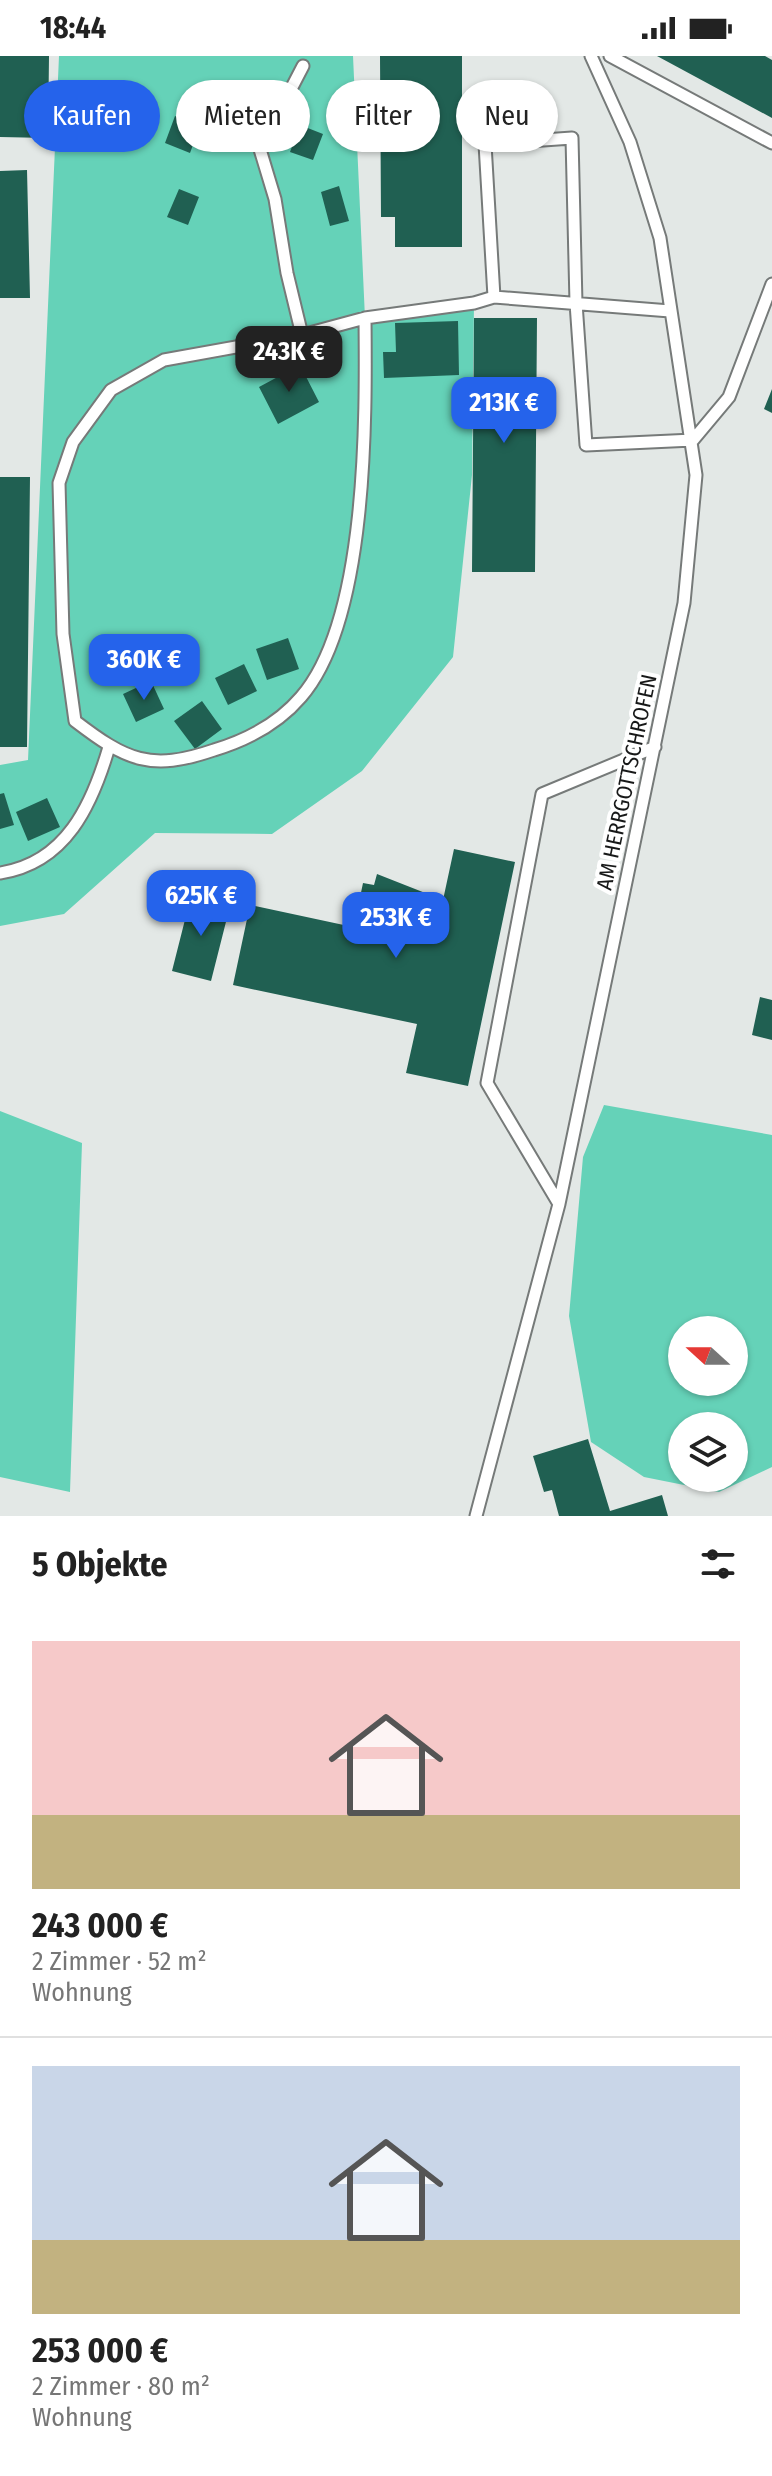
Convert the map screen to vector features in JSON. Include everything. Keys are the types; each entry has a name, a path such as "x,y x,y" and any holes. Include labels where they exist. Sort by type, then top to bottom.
{"lane":[{"name":"AM HERRGOTTSCHROFEN","path":"476,1516 559,1204 684,603 696,475 660,238 630,142 591,56"},
{"path":"610,56 772,143"},
{"path":"302,335 275,199 256,136 266,111 290,91 303,66"},
{"path":"494,297 485,144 572,138 576,303 586,445 693,440 729,397 772,284"},
{"path":"365,318 366,443 348,578 329,647 301,697 251,738 200,755 145,763 109,747 75,721 63,634 59,483 73,442 111,390 164,360 302,335 365,318 474,303 494,297 670,311"},
{"path":"0,873 16,871 48,857 74,830 99,782 109,747"},
{"path":"559,1204 487,1083 542,794 655,747"}],"green space":[{"path":"59,56 353,56 354,80 326,80 326,152 357,152 365,318 474,303 472,475 453,657 362,771 272,834 155,833 64,914 0,926 0,765 28,760 55,152 160,152 160,80 58,80"},
{"path":"604,1105 772,1135 772,1467 748,1478 748,1412 668,1412 668,1482 644,1477 591,1442 569,1316 583,1157"},
{"path":"0,1111 82,1143 70,1492 0,1477"}],"building":[{"path":"0,56 49,56 49,80 24,80 24,138 0,137"},
{"path":"380,56 462,56 462,80 456,80 456,152 462,152 462,247 395,247 395,217 381,217 381,152 440,152 440,80 380,80"},
{"path":"657,56 765,56 772,60 772,118"},
{"path":"175,116 176,147 165,143"},
{"path":"310,129 323,134 313,160 290,152 310,152"},
{"path":"27,170 30,298 0,298 0,171"},
{"path":"339,186 349,221 330,226 321,192"},
{"path":"179,189 199,197 188,225 167,217"},
{"path":"474,318 537,318 535,572 472,572"},
{"path":"458,321 459,375 384,378 383,352 396,352 395,323"},
{"path":"300,365 319,402 278,424 259,387"},
{"path":"772,389 772,413 764,409"},
{"path":"0,477 30,477 27,747 0,747"},
{"path":"288,638 299,669 267,680 256,649"},
{"path":"244,664 257,691 228,705 215,678"},
{"path":"151,681 164,709 136,722 123,694"},
{"path":"202,701 222,729 195,749 174,721"},
{"path":"4,793 14,825 0,829 0,794"},
{"path":"47,798 60,827 28,841 16,812"},
{"path":"454,849 515,862 468,1086 406,1073 417,1024 233,985 250,905 409,939 411,927 373,919 375,910 358,907 363,883 374,885 377,874 443,900"},
{"path":"191,896 230,906 211,981 172,971"},
{"path":"760,997 772,1000 772,1040 752,1035"},
{"path":"588,1439 610,1511 662,1495 668,1516 559,1516 552,1490 544,1492 533,1456"}]}
